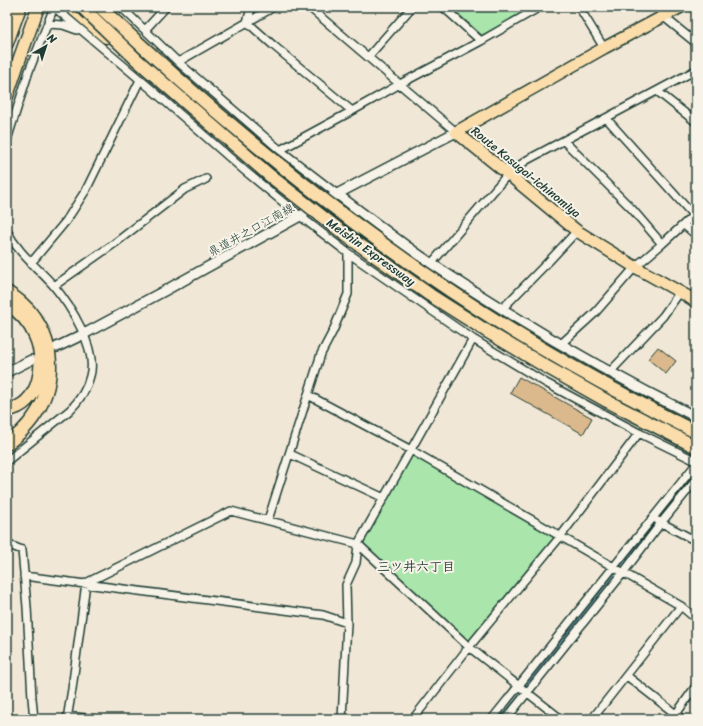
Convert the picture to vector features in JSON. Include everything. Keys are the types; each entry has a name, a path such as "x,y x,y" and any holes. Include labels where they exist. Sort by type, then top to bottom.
{"highway":[{"path":"7,26 14,7"},
{"path":"71,7 124,54 137,60"},
{"name":"Meishin Expressway","path":"82,7 137,60 269,175 347,236 484,330 607,401 696,447"},
{"name":"Meishin Expressway","path":"100,7 149,53 227,121 334,208 384,246 492,319 551,355 614,390 696,432"},
{"path":"7,43 30,8"},
{"path":"7,70 30,8"},
{"path":"7,96 17,66 30,8"},
{"path":"7,292 28,323 36,338 40,353 40,372 37,385 32,394 23,404 7,410"},
{"path":"7,444 18,435 33,418 43,400 50,372 48,345 44,335 34,317 16,307"}],"main road":[{"name":"Route Kasugai-ichinomiya","path":"681,7 604,48 456,132 577,230 635,267 696,302"},
{"name":"県道井之口江南線","path":"57,347 84,334 300,216 337,194 456,132"},
{"path":"337,194 431,264 502,309 610,372 696,417"},
{"path":"7,372 31,360"}],"street":[{"path":"7,140 29,71 54,7 245,171 348,253 472,339 546,383 639,433 696,461"},
{"path":"122,7 178,62 280,150 337,194"},
{"path":"145,30 166,7"},
{"path":"178,62 274,7"},
{"path":"309,7 456,132"},
{"path":"368,57 412,7"},
{"path":"443,7 481,41"},
{"path":"579,7 604,48"},
{"path":"280,150 481,41 537,8"},
{"path":"247,22 250,12"},
{"path":"664,17 696,43"},
{"path":"247,22 352,111"},
{"path":"48,24 63,25 81,31"},
{"path":"431,264 508,174 527,160 696,70"},
{"path":"32,263 66,221 86,190 140,80"},
{"path":"657,91 696,122"},
{"path":"561,344 595,313 635,267 695,214 606,118"},
{"path":"564,141 632,209 662,244"},
{"path":"54,286 115,243 185,189 206,179"},
{"path":"684,225 696,235"},
{"path":"502,309 577,230"},
{"path":"7,231 14,244 54,286 64,299 84,334 92,363 91,376 76,405 7,461"},
{"path":"268,520 321,354 333,331 348,294 348,253"},
{"path":"610,372 663,316 680,292"},
{"path":"342,719 347,623 346,585 356,563 358,544 472,339"},
{"path":"308,395 411,450 681,606 696,619"},
{"path":"413,719 469,647 560,537 639,433"},
{"path":"290,454 384,498"},
{"path":"492,719 696,464"},
{"path":"506,719 696,480"},
{"path":"86,584 231,511 358,544 469,647 561,719"},
{"path":"653,518 696,541"},
{"path":"9,545 22,550 34,719"},
{"path":"24,576 323,615 347,623"},
{"path":"86,584 67,717 93,719"},
{"path":"592,719 681,606"},
{"path":"627,676 679,717 696,686"}],"green space":[{"path":"451,7 525,7 529,9 482,35"},
{"path":"411,450 560,537 469,647 358,544"}],"building":[{"path":"658,347 676,361 666,374 648,359"},
{"path":"519,377 592,418 583,434 510,393"}],"waterway":[{"path":"661,517 696,471"},
{"path":"621,565 654,525"},
{"path":"527,685 614,574"},
{"path":"500,719 520,695"}],"district":[{"name":"三ツ井六丁目","path":"416,566"}]}
